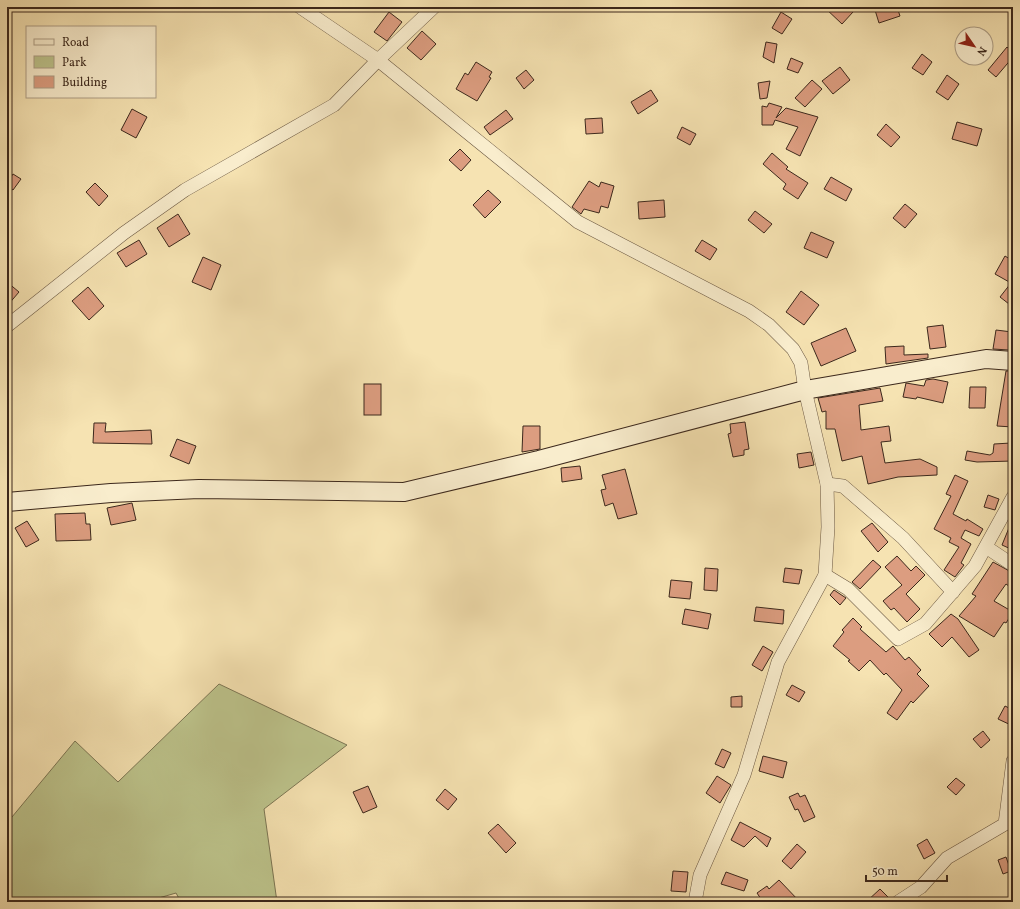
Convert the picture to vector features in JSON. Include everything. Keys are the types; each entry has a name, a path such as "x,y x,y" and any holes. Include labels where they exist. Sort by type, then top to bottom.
{"street":[{"path":"300,7 378,60 578,222 749,311 769,326 793,349 801,363 805,390 827,484 828,527 825,574 778,662 744,775 700,875 695,902"},
{"path":"7,326 124,233 185,190 334,105 378,60 434,7"},
{"path":"7,502 111,493 199,489 404,492 539,460 805,390 986,359 1013,361"},
{"path":"827,484 843,486 903,538 953,592"},
{"path":"825,574 848,589 898,639 926,624 975,566 1013,497"},
{"path":"986,546 1013,565"},
{"path":"898,902 921,887 946,858 1005,824 1013,761"}],"green space":[{"path":"219,684 347,745 264,809 277,902 181,902 176,893 145,902 7,902 7,823 75,741 118,782"}],"building":[{"path":"824,7 848,7 853,12 842,24"},
{"path":"885,7 897,7 900,16 879,23 875,10"},
{"path":"389,12 402,22 387,41 374,32"},
{"path":"781,12 792,19 782,34 772,28"},
{"path":"422,31 436,44 421,60 407,48"},
{"path":"766,42 777,44 774,63 763,57"},
{"path":"1007,47 1013,53 1013,57 996,77 988,70 991,66 994,66 994,63"},
{"path":"922,54 932,62 923,75 912,68"},
{"path":"791,58 803,63 798,73 787,69"},
{"path":"476,62 492,72 489,77 491,78 477,101 456,89 465,73 468,75"},
{"path":"840,67 850,80 833,94 822,81"},
{"path":"526,70 534,80 524,89 516,78"},
{"path":"947,75 959,84 948,100 936,92"},
{"path":"812,80 822,89 805,107 795,98"},
{"path":"770,81 767,98 760,99 758,83"},
{"path":"651,90 658,101 638,114 631,102"},
{"path":"769,103 782,107 776,118 786,108 818,117 800,156 786,149 798,127 775,120 773,125 762,125 762,106 767,107"},
{"path":"132,109 147,117 136,138 121,130"},
{"path":"506,110 513,119 490,135 484,127"},
{"path":"602,118 603,133 586,134 585,119"},
{"path":"957,122 982,129 977,146 952,139"},
{"path":"886,124 900,137 891,147 877,135"},
{"path":"682,127 696,134 690,145 677,138"},
{"path":"460,149 471,160 461,171 449,160"},
{"path":"772,153 788,167 786,169 808,183 798,199 783,189 786,184 763,164"},
{"path":"13,174 21,179 13,190 7,186 7,183"},
{"path":"831,177 852,189 846,201 824,189"},
{"path":"589,181 599,187 601,182 614,186 608,208 601,206 599,213 584,209 581,214 572,207"},
{"path":"95,183 108,196 99,206 86,192"},
{"path":"488,190 501,202 485,218 473,205"},
{"path":"664,200 665,217 639,219 638,202"},
{"path":"905,204 917,214 905,228 893,218"},
{"path":"755,211 772,224 764,233 748,220"},
{"path":"178,214 190,234 169,247 157,228"},
{"path":"811,232 834,242 827,258 804,248"},
{"path":"139,240 147,254 126,267 117,253"},
{"path":"702,240 717,249 710,260 695,251"},
{"path":"1005,256 1013,261 1013,298 1009,304 1000,297 1011,283 995,274"},
{"path":"203,257 221,265 211,290 192,282"},
{"path":"7,282 19,292 7,306"},
{"path":"88,287 104,306 89,320 72,301"},
{"path":"801,291 819,305 804,325 786,312"},
{"path":"943,325 946,347 930,349 927,327"},
{"path":"846,328 856,351 821,366 811,343"},
{"path":"996,330 1012,332 1009,350 993,349"},
{"path":"904,346 904,355 928,354 928,358 886,364 885,347"},
{"path":"1006,371 1013,371 1013,427 997,426"},
{"path":"933,379 948,382 943,403 917,397 916,399 903,397 906,383 924,386 926,380"},
{"path":"364,384 381,384 381,415 364,415"},
{"path":"970,387 986,387 985,408 969,408"},
{"path":"880,388 883,401 859,405 861,430 889,426 891,441 881,442 885,463 920,459 937,467 937,475 898,477 868,484 862,456 842,461 835,429 826,429 826,411 822,412 818,398"},
{"path":"745,422 749,449 744,450 744,455 733,457 728,434 731,433 730,424"},
{"path":"94,423 106,423 105,432 151,430 152,444 93,443"},
{"path":"523,426 540,426 540,449 522,452"},
{"path":"177,439 196,446 189,464 170,456"},
{"path":"1011,443 1013,461 977,462 965,460 967,451 990,455 993,453 994,444"},
{"path":"811,452 814,465 799,468 797,454"},
{"path":"580,466 582,479 562,482 561,468"},
{"path":"625,469 637,514 618,519 613,503 605,506 601,490 606,489 602,475"},
{"path":"955,475 968,481 953,514 966,521 967,519 983,529 979,536 965,530 961,538 971,544 961,563 964,565 955,577 944,570 959,547 949,542 951,538 934,529 951,496 946,494"},
{"path":"988,495 999,499 995,510 984,507"},
{"path":"132,503 136,520 111,525 107,508"},
{"path":"85,513 86,524 90,524 91,540 56,541 55,514"},
{"path":"1013,518 1013,550 1002,545"},
{"path":"27,521 39,540 26,547 15,528"},
{"path":"872,523 888,542 878,552 861,531"},
{"path":"897,556 911,571 916,566 925,575 906,594 920,609 907,622 894,608 891,610 883,601 902,585 885,567"},
{"path":"873,560 881,567 860,589 852,582"},
{"path":"993,562 1013,573 1013,589 1006,584 994,601 1013,612 994,637 959,616 976,596 972,594"},
{"path":"705,568 718,569 717,591 704,590"},
{"path":"785,568 802,570 799,584 783,582"},
{"path":"671,580 692,582 690,599 669,597"},
{"path":"834,590 846,598 840,605 830,595"},
{"path":"756,607 784,610 783,624 754,621"},
{"path":"685,609 711,614 708,629 682,624"},
{"path":"951,614 958,619 979,650 969,657 952,637 942,647 929,634"},
{"path":"853,618 862,627 860,629 886,652 893,646 905,660 909,657 921,670 917,674 929,686 913,703 911,701 897,720 887,713 902,690 886,673 884,675 870,660 859,671 848,661 850,660 833,646 844,632 842,630"},
{"path":"763,646 773,652 762,671 752,665"},
{"path":"792,685 805,692 799,702 786,695"},
{"path":"742,696 742,707 731,707 731,697"},
{"path":"1005,706 1013,710 1013,726 998,719"},
{"path":"983,731 990,740 981,748 973,739"},
{"path":"722,749 731,753 724,768 715,764"},
{"path":"763,756 787,762 783,778 759,771"},
{"path":"717,776 731,785 720,803 706,793"},
{"path":"956,778 965,785 956,795 947,787"},
{"path":"368,786 377,807 363,813 353,792"},
{"path":"445,789 457,799 448,810 436,800"},
{"path":"798,793 800,797 805,795 815,817 804,822 798,809 795,810 789,797"},
{"path":"740,822 771,838 767,847 755,836 744,847 731,840"},
{"path":"498,824 516,843 506,853 488,833"},
{"path":"927,839 935,853 924,859 917,845"},
{"path":"797,844 806,852 791,869 782,861"},
{"path":"1006,857 1011,871 1003,874 998,860"},
{"path":"673,871 688,872 686,892 671,891"},
{"path":"726,872 748,880 744,891 721,884"},
{"path":"779,880 800,902 763,902 757,893 767,886 769,889"},
{"path":"880,889 888,897 882,902 866,902"}]}
